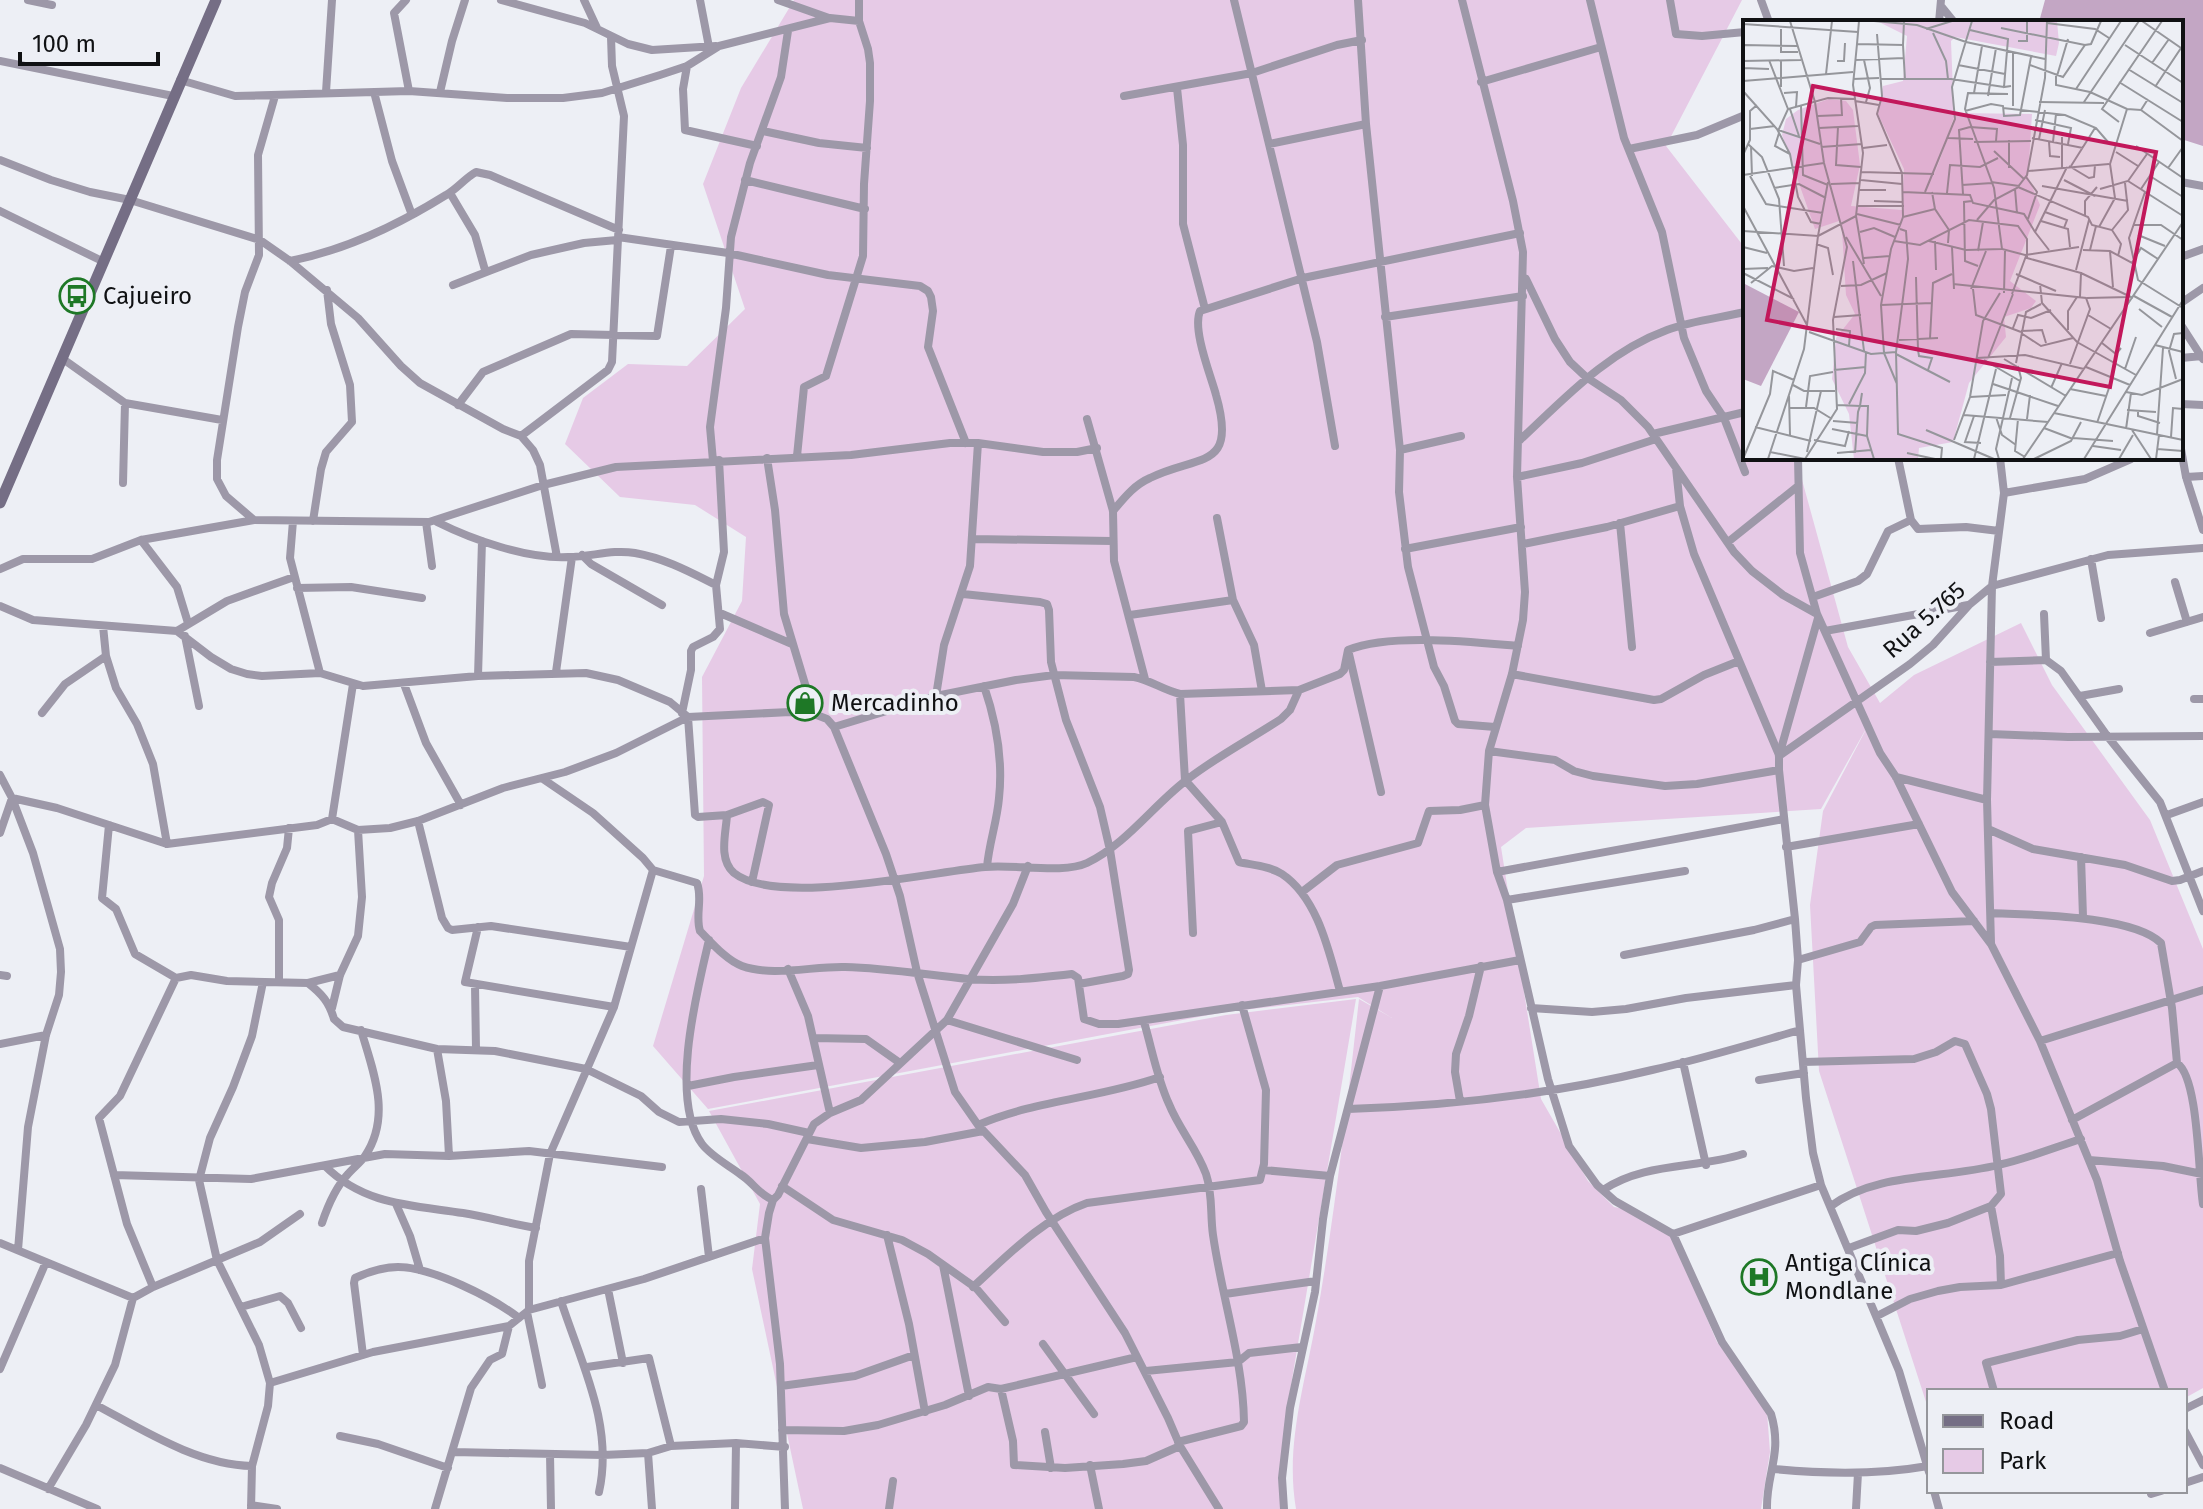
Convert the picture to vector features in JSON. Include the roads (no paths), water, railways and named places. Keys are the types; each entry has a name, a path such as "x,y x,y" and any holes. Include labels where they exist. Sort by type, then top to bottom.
{"main road":[{"path":"0,503 216,0"}],"street":[{"path":"28,0 52,5"},
{"path":"326,92 332,0"},
{"path":"406,0 394,13 409,91"},
{"path":"440,92 465,0"},
{"path":"501,0 597,28 611,37 652,50 719,46 830,18"},
{"path":"584,0 597,28"},
{"path":"700,0 709,47"},
{"path":"778,0 830,18 859,21"},
{"path":"797,456 804,387 826,376 863,256 870,63 859,21 859,0"},
{"path":"1234,0 1303,278 1335,446"},
{"path":"1358,0 1366,124 1400,450 1399,492 1405,549 1434,667 1456,723 1495,727"},
{"path":"1462,0 1520,233 1524,274 1517,477 1525,592 1512,674 1489,751 1485,805 1497,872 1507,900 1551,1089 1569,1146 1615,1201 1673,1234 1722,1342 1771,1414 1775,1427 1774,1469 1767,1509"},
{"path":"1590,0 1620,124 1662,232 1681,326 1698,376 1724,418 1745,472"},
{"path":"1670,0 1676,34 1702,36 1743,32"},
{"path":"1761,0 1768,20"},
{"path":"1941,3 1953,20"},
{"path":"752,882 769,805 763,802 727,815 695,815 685,715 691,651 697,644 719,632 716,585 724,552 710,427 726,308 728,253 745,180 781,77 788,31"},
{"path":"521,436 608,370 612,362 624,116 612,66 611,37"},
{"path":"1124,96 1252,73 1362,40"},
{"path":"180,80 235,96 409,91 533,99 587,96 687,66 719,46"},
{"path":"1481,82 1601,47"},
{"path":"0,61 173,96"},
{"path":"687,66 683,89 685,130 757,146"},
{"path":"1177,88 1183,145 1183,224 1205,309"},
{"path":"374,92 392,161 412,215"},
{"path":"254,520 220,487 217,460 240,315 259,255 258,155 275,96"},
{"path":"1629,149 1697,135 1743,116"},
{"path":"1269,144 1366,124"},
{"path":"763,131 819,143 867,148"},
{"path":"0,160 51,180 130,200 260,240 290,261 358,318 420,383 521,436 540,465 557,557"},
{"path":"290,261 361,240 412,215 450,193 471,175 481,172 618,235 728,253 828,275 920,286 928,291 933,311 928,347 966,443"},
{"path":"745,180 865,209"},
{"path":"2183,182 2203,186"},
{"path":"450,193 475,235 485,270 489,271"},
{"path":"0,211 104,262"},
{"path":"1113,511 1150,477 1205,460 1220,443 1223,431 1218,402 1198,326 1198,317 1205,309 1303,278 1520,233"},
{"path":"453,285 531,255 618,235"},
{"path":"458,405 483,372 571,334 654,337 659,334 671,246"},
{"path":"2201,249 2203,260"},
{"path":"1524,274 1555,339 1570,362 1586,377 1621,400 1654,436 1752,571 1797,605 1818,616"},
{"path":"2183,302 2203,288"},
{"path":"313,521 326,452 352,422 350,385 331,324 327,289"},
{"path":"1385,317 1523,296"},
{"path":"1520,440 1586,377 1625,351 1665,331 1743,312"},
{"path":"2183,328 2202,357"},
{"path":"63,359 125,403 222,420"},
{"path":"123,483 125,403"},
{"path":"2183,404 2203,405"},
{"path":"1517,477 1582,463 1654,436 1743,413"},
{"path":"1087,419 1113,511 1114,561 1145,679"},
{"path":"1400,450 1461,436"},
{"path":"0,569 23,559 92,559 141,540 254,520 431,522 543,485 616,467 851,455 966,443 1043,452 1077,452 1097,448"},
{"path":"936,696 944,645 963,594 973,539 978,443"},
{"path":"767,458 775,510 781,599 814,714"},
{"path":"1798,460 1800,553 1818,616 1880,753 1896,777 1952,892 1991,944 2040,1041 2089,1160 2164,1389"},
{"path":"1898,460 1911,520 1918,529 1966,527 1999,531"},
{"name":"Rua 5.765","path":"1779,756 1933,645 1969,605 1992,586 2004,493 2000,460"},
{"path":"2004,493 2085,479 2129,460"},
{"path":"2183,460 2203,530"},
{"path":"1676,468 1680,506 1694,554 1779,756"},
{"path":"2186,477 2203,476"},
{"path":"1728,542 1798,486"},
{"path":"1523,544 1620,523 1680,506"},
{"path":"1217,518 1233,600 1254,645 1262,691"},
{"path":"1813,597 1858,581 1867,574 1888,531 1911,520"},
{"path":"293,521 290,558 320,673"},
{"path":"431,522 482,541 557,557 618,551 634,553 658,559 716,585"},
{"path":"431,522 432,566"},
{"path":"1620,523 1632,647"},
{"path":"1405,549 1521,527"},
{"path":"973,539 1112,541"},
{"path":"141,540 177,587 188,623"},
{"path":"478,676 482,541"},
{"path":"1991,944 1987,800 1992,586 2127,552 2203,548"},
{"path":"577,556 662,605"},
{"path":"556,672 577,556"},
{"path":"2091,559 2101,618"},
{"path":"199,706 181,634 188,623 227,601 294,577"},
{"path":"2175,582 2187,622"},
{"path":"297,588 351,587 422,598"},
{"path":"963,594 1047,604 1051,662 1066,720 1100,807 1129,970 1123,976 1079,984"},
{"path":"1130,615 1233,600"},
{"path":"1825,631 1969,605"},
{"path":"0,606 33,620 181,634 211,657 247,674 300,676 320,673 363,686 478,676 586,673 618,680 670,702 685,715"},
{"path":"720,613 792,644"},
{"path":"2044,614 2046,660"},
{"path":"1818,616 1779,756 1795,919 1796,985 1813,1153 1821,1185 1899,1371 1927,1466"},
{"path":"2150,633 2203,617"},
{"path":"103,626 106,656 116,688 137,724 153,764 167,844"},
{"path":"1348,650 1396,642 1429,641 1518,646"},
{"path":"834,727 936,696 1054,675 1145,679 1180,694 1299,690 1340,674 1344,670 1348,650"},
{"path":"1348,650 1381,792"},
{"path":"42,713 65,684 106,656"},
{"path":"1990,662 2046,660 2061,671 2160,802 2203,911"},
{"path":"1512,674 1654,700 1739,661"},
{"path":"332,819 353,684"},
{"path":"404,684 426,743 461,805"},
{"path":"984,686 996,729 1000,796 987,867"},
{"path":"2080,696 2119,689"},
{"path":"727,815 724,849 727,863 731,870 752,882 765,885 866,885 987,867 1074,868 1110,850 1185,780 1281,719 1290,710 1299,690"},
{"path":"1180,694 1185,780 1222,822 1239,862 1280,872 1302,892 1328,951 1340,991"},
{"path":"12,798 167,844 317,825 332,819 358,830 390,828 616,753 685,715 760,712 814,714 827,719 834,727 894,879 917,972 955,1092 980,1128 1025,1175 1125,1333 1179,1444 1219,1509"},
{"path":"1990,734 2203,736"},
{"path":"1489,751 1555,760 1581,773 1665,786 1697,784 1779,770"},
{"path":"1896,777 1987,800"},
{"path":"543,779 593,813 653,870 697,883 701,893 698,924 709,940 733,962 754,970 860,967 969,979 1013,980 1072,974 1076,975 1079,984 1082,1015 1088,1021 1118,1024 1380,986 1520,960"},
{"path":"1,780 12,798 33,853 60,949 59,995 46,1035 28,1127 18,1250"},
{"path":"0,833 12,798"},
{"path":"2167,815 2203,802"},
{"path":"1302,892 1337,865 1418,843 1429,811 1485,805"},
{"path":"1497,872 1784,819"},
{"path":"418,821 445,924 452,930 491,926 631,947"},
{"path":"1193,933 1188,831 1222,822"},
{"path":"1786,847 1919,824"},
{"path":"109,825 102,898 116,909 135,954 176,978 191,975 227,981 308,983 340,975"},
{"path":"279,981 279,920 269,897 287,848 289,828"},
{"path":"1988,829 2033,849 2125,865 2172,881 2203,871"},
{"path":"332,1008 340,975 358,936 362,897 358,830"},
{"path":"2081,857 2083,917"},
{"path":"785,1509 781,1386 765,1238 773,1200 820,1119 861,1100 947,1020 1013,904 1028,866"},
{"path":"542,1385 525,1313 529,1261 550,1154 614,1007 653,870"},
{"path":"1507,900 1685,871"},
{"path":"1991,913 2083,917 2156,938 2163,949 2177,1063 2186,1070 2190,1085 2203,1204"},
{"path":"1624,955 1795,919"},
{"path":"1798,960 1860,942 1875,925 1974,921"},
{"path":"478,927 465,982 614,1007"},
{"path":"709,940 689,1031 691,1122 711,1153 744,1176 762,1195 773,1200"},
{"path":"1460,1101 1454,1063 1481,966"},
{"path":"788,969 814,1038 830,1113"},
{"path":"153,1287 127,1224 99,1114 120,1096 176,978"},
{"path":"263,982 252,1036 210,1138 199,1180 217,1260 259,1345 270,1383 268,1406 252,1466 251,1507 277,1509"},
{"path":"308,983 332,1008 337,1024 437,1049 476,1049 586,1069 634,1091 659,1112 679,1122 721,1119 752,1122 861,1148 925,1142 980,1128 1018,1111 1111,1093 1160,1077"},
{"path":"475,985 476,1049"},
{"path":"1531,1008 1614,1010 1796,985"},
{"path":"1284,1509 1282,1478 1290,1408 1316,1281 1330,1176 1380,986"},
{"path":"2040,1041 2203,990"},
{"path":"973,1287 1052,1221 1073,1208 1087,1203 1260,1180 1266,1090 1242,1005"},
{"path":"947,1020 1077,1060"},
{"path":"1001,1389 1013,1441 1014,1465 1051,1468 1146,1461 1179,1444 1244,1424 1238,1362 1213,1233 1212,1198 1194,1149 1169,1105 1144,1022"},
{"path":"322,1223 330,1199 365,1156 381,1110 361,1030"},
{"path":"1348,1109 1411,1107 1551,1089 1683,1062 1800,1030"},
{"path":"0,1044 46,1035"},
{"path":"814,1038 866,1039 900,1063"},
{"path":"1803,1062 1914,1059 1961,1041 1987,1094 2001,1194 1991,1206 1948,1223 1916,1231 1898,1230 1849,1248"},
{"path":"437,1049 446,1101 449,1156"},
{"path":"1683,1062 1706,1165"},
{"path":"2072,1120 2177,1063"},
{"path":"688,1086 818,1065"},
{"path":"1759,1080 1804,1073"},
{"path":"1831,1206 1844,1196 1894,1181 1997,1166 2081,1139"},
{"path":"114,1175 199,1180 251,1179 365,1156 449,1156 529,1151 662,1167"},
{"path":"1603,1190 1620,1178 1689,1164 1706,1165 1743,1154"},
{"path":"2089,1160 2163,1166 2201,1174"},
{"path":"325,1166 341,1182 396,1204 465,1213 536,1228"},
{"path":"1263,1170 1330,1176"},
{"path":"1673,1234 1821,1185"},
{"path":"782,1186 833,1220 902,1240 943,1265 973,1287 1005,1322"},
{"path":"701,1189 709,1257"},
{"path":"396,1204 420,1270"},
{"path":"1991,1206 2000,1256 2001,1285"},
{"path":"48,1489 115,1365 133,1298 260,1242 300,1214"},
{"path":"887,1235 909,1324 925,1412"},
{"path":"270,1383 363,1355 509,1326 525,1313 765,1238"},
{"path":"0,1243 133,1298"},
{"path":"1877,1316 1910,1299 1938,1291 2001,1285 2118,1253"},
{"path":"0,1369 3,1355 46,1262"},
{"path":"943,1265 969,1396"},
{"path":"363,1355 354,1292 355,1278 385,1268 420,1270 525,1313"},
{"path":"1225,1294 1316,1281"},
{"path":"608,1289 623,1363"},
{"path":"241,1307 280,1296 288,1303 301,1328"},
{"path":"561,1301 595,1396 603,1455 599,1492"},
{"path":"435,1509 471,1388 490,1360 502,1354 509,1326"},
{"path":"1993,1389 1986,1363 2078,1340 2120,1336 2143,1329"},
{"path":"1043,1344 1094,1414"},
{"path":"1146,1371 1238,1362 1249,1353 1302,1347"},
{"path":"781,1386 855,1376 914,1355"},
{"path":"782,1430 844,1431 878,1425 925,1412 988,1387 1001,1389 1137,1357"},
{"path":"587,1367 649,1358 671,1446"},
{"path":"96,1405 189,1451 230,1464 252,1466"},
{"path":"1045,1432 1051,1468"},
{"path":"2187,1435 2203,1465"},
{"path":"340,1436 378,1444 448,1468"},
{"path":"453,1452 603,1455 648,1453 671,1446 736,1443 785,1447"},
{"path":"735,1509 736,1443"},
{"path":"648,1453 652,1509"},
{"path":"550,1454 551,1509"},
{"path":"1090,1465 1099,1509"},
{"path":"0,1468 97,1509"},
{"path":"1774,1469 1858,1473 1927,1469"},
{"path":"1856,1509 1858,1473"},
{"path":"889,1509 893,1481"}],"place":[{"name":"Cajueiro","path":"77,296"},
{"name":"Mercadinho","path":"805,703"},
{"name":"Antiga Clínica Mondlane","path":"1759,1277"}]}
